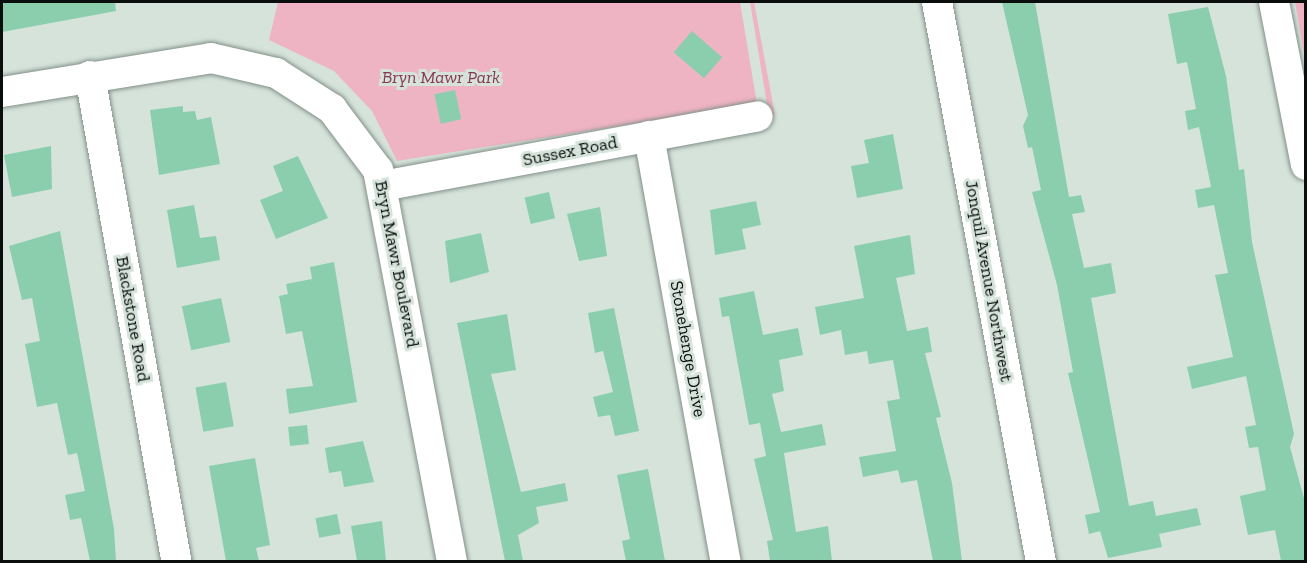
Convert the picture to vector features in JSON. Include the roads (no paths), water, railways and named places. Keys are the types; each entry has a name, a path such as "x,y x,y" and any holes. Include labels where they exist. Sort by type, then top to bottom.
{"street":[{"name":"Jonquil Avenue Northwest","path":"937,2 1041,561"},
{"path":"1274,2 1305,165"},
{"name":"Bryn Mawr Boulevard","path":"2,92 211,58 276,73 312,92 353,131 382,186 452,561"},
{"name":"Blackstone Road","path":"90,76 177,561"},
{"name":"Sussex Road","path":"382,186 758,116"},
{"name":"Stonehenge Drive","path":"650,136 726,561"}],"park label":[{"name":"Bryn Mawr Park","path":"441,77"}]}
